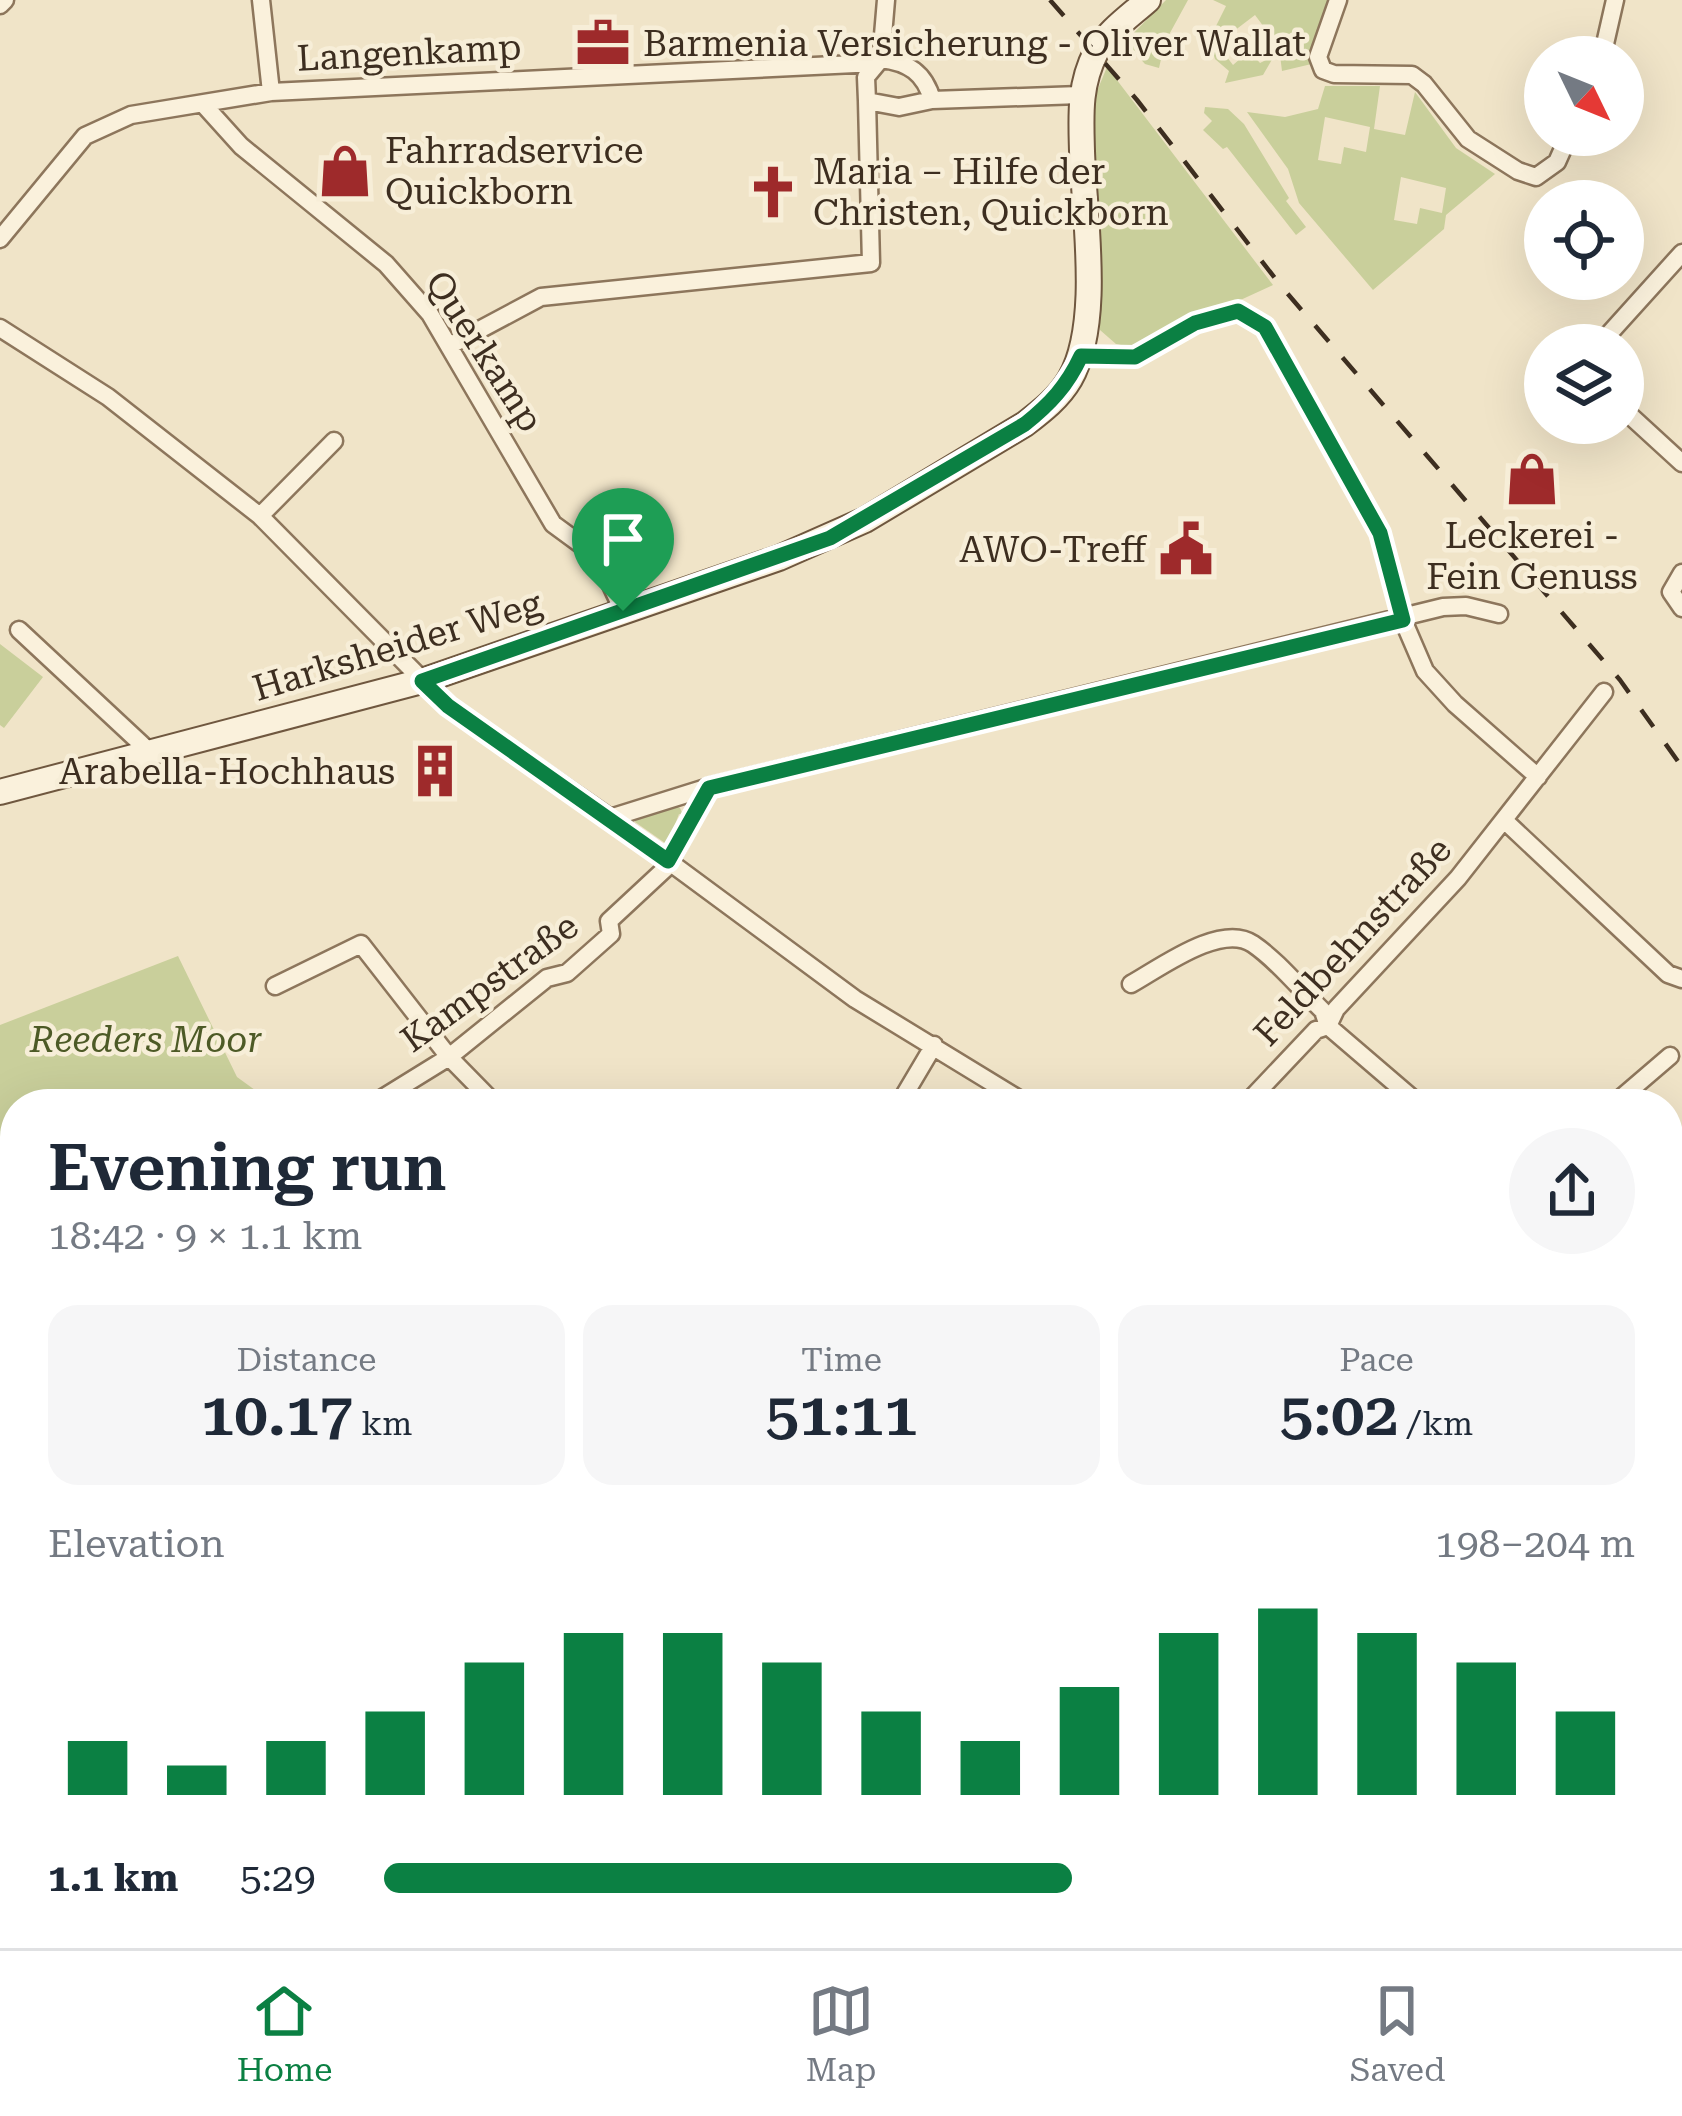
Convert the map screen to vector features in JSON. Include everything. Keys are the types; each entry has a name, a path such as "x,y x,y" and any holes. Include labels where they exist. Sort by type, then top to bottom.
{"main road":[{"name":"Harksheider Weg","path":"0,793 422,681 794,553 865,520 1025,424 1069,381 1081,356 1087,280 1080,95 1096,51 1148,0"}],"street":[{"path":"261,0 272,92"},
{"path":"451,345 542,297 871,263 866,77 878,61 886,0"},
{"path":"1338,0 1318,57 1323,70 1412,76 1424,84 1463,135 1518,171 1536,177 1560,156"},
{"path":"1607,36 1615,0"},
{"path":"878,61 913,69 926,80 932,100"},
{"name":"Langenkamp","path":"0,239 86,136 131,115 272,92 878,61"},
{"path":"867,101 899,107 932,100 1080,95"},
{"name":"Querkamp","path":"204,105 241,146 386,264 430,314 553,524 598,557 623,611"},
{"path":"1618,324 1682,253"},
{"path":"1081,356 1135,357 1195,323 1238,311 1265,327 1380,533 1414,652 1436,686 1538,777"},
{"path":"0,328 108,397 260,516 448,706 855,998 1003,1089"},
{"path":"1644,429 1682,463"},
{"path":"260,516 334,441"},
{"path":"1676,600 1682,573"},
{"path":"610,818 709,788 1443,607 1466,605 1499,614"},
{"path":"19,630 150,752"},
{"name":"Feldbehnstraße","path":"1260,1089 1316,1030 1328,1026 1336,1009 1429,912 1604,692"},
{"name":"Kampstraße","path":"397,1089 449,1057 547,978 568,973 610,934 609,921 666,868 709,788"},
{"path":"1504,820 1668,974 1682,979"},
{"path":"1131,984 1196,947 1226,937 1250,941 1323,1011 1328,1026 1402,1089"},
{"path":"274,986 361,944 449,1057 480,1089"},
{"path":"907,1089 934,1045"},
{"path":"1632,1089 1670,1056"}],"green space":[{"path":"1166,0 1188,0 1165,42 1159,68 1145,64 1125,42"},
{"path":"1213,0 1338,0 1320,62 1282,71 1279,47 1255,15 1217,44 1233,65 1249,51 1260,63 1274,56 1263,75 1225,83 1229,71 1215,59 1209,40 1226,6"},
{"path":"1107,67 1273,285 1136,348 1116,344 1100,330 1090,108"},
{"path":"1325,86 1380,86 1374,129 1405,135 1415,92 1456,148 1495,174 1446,215 1444,229 1373,290 1299,203 1288,169 1247,112 1285,117 1318,109","holes":["1325,117 1370,127 1366,152 1344,147 1341,164 1318,160","1401,177 1446,188 1442,213 1420,208 1417,224 1394,220"]},
{"path":"1205,107 1228,109 1244,124 1289,198 1286,201 1306,227 1296,235 1227,147 1223,149 1203,130 1212,121"},
{"path":"0,644 43,677 4,728 0,725"},
{"path":"675,806 683,815 679,814 676,832 665,843 635,822 636,818"},
{"name":"Reeders Moor","path":"178,956 237,1077 253,1089 0,1089 0,1025"}],"railway":[{"path":"1050,0 1137,100 1281,286 1620,680 1682,767"}],"place":[{"name":"Barmenia Versicherung - Oliver Wallat","path":"603,43"},
{"name":"Fahrradservice Quickborn","path":"345,171"},
{"name":"Maria – Hilfe der Christen, Quickborn","path":"773,192"},
{"name":"Leckerei - Fein Genuss","path":"1532,479"},
{"name":"AWO-Treff","path":"1186,549"},
{"name":"Arabella-Hochhaus","path":"435,771"}],"route":[{"path":"1238,311 1265,327 1380,533 1403,620 709,788 668,861 448,706 422,681 623,611 808,547 865,520 1025,424 1069,381 1081,356 1135,357 1195,323 1238,311"}]}
